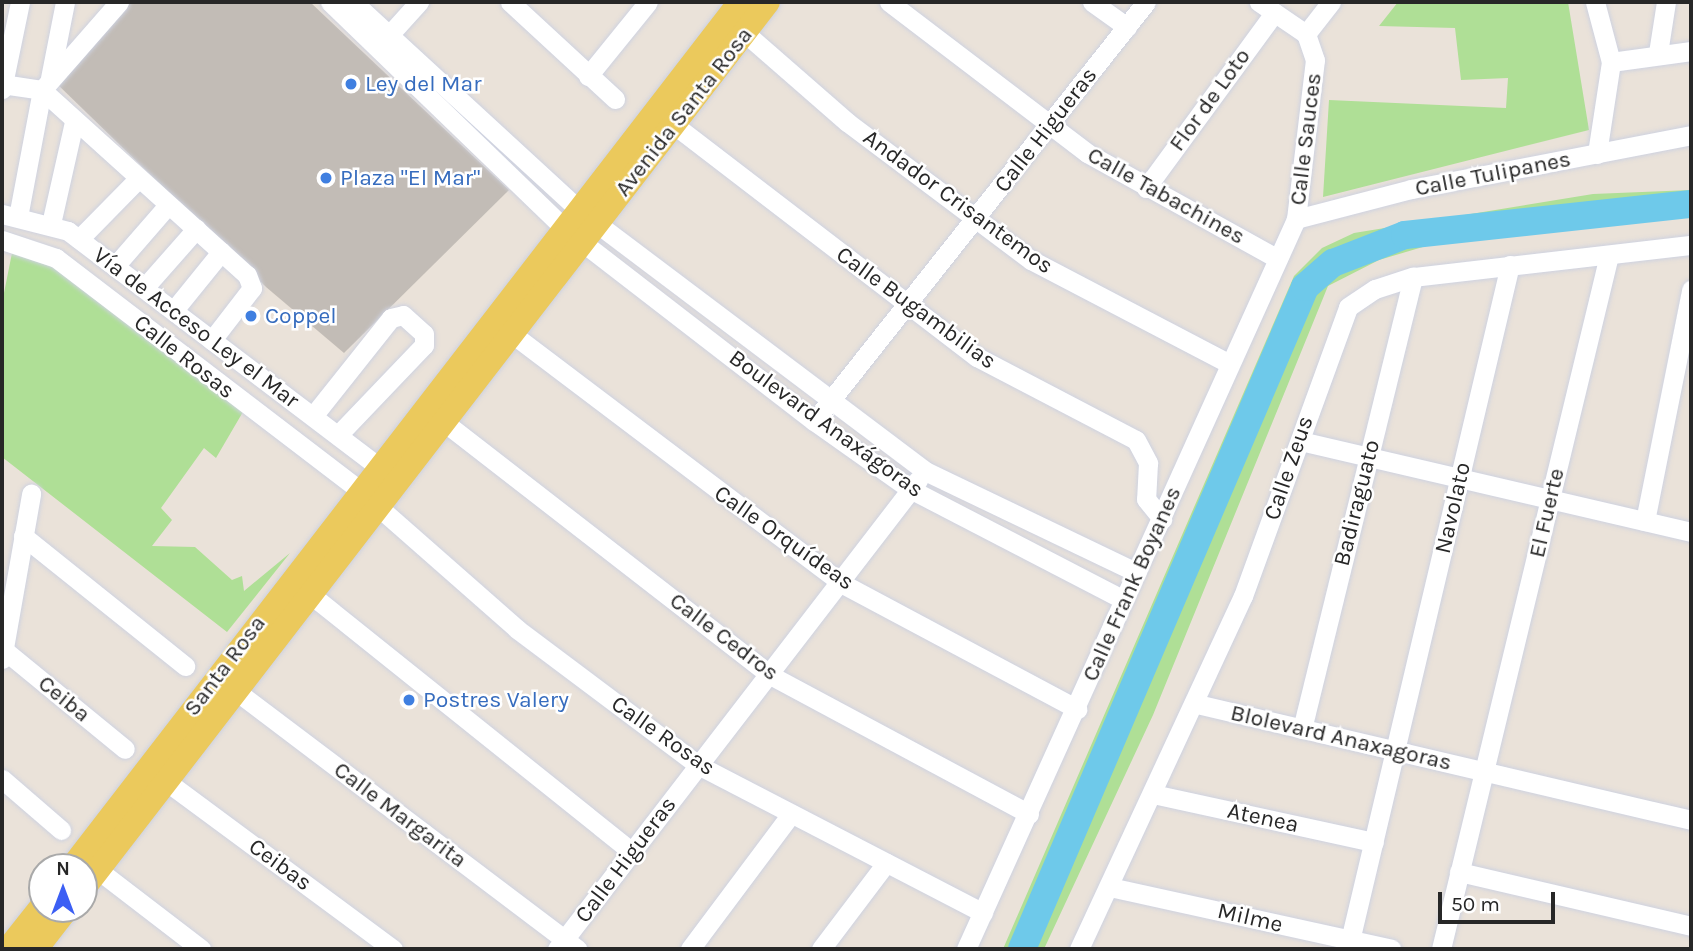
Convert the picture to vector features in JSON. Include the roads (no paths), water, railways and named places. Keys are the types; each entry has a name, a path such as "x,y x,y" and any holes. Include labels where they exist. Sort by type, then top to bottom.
{"main road":[{"name":"Avenida Santa Rosa","path":"98,868 157,776 236,691 377,509 388,474 581,226 740,2"},
{"name":"Avenida Santa Rosa","path":"581,226 673,124 768,2"},
{"name":"Avenida Santa Rosa","path":"388,474 444,422 504,327"},
{"name":"Santa Rosa","path":"85,853 157,776 359,490 388,474"},
{"path":"11,948 29,923"},
{"path":"36,949 56,923"}],"street":[{"path":"20,2 2,86 46,85 119,2"},
{"path":"10,215 46,85 65,2"},
{"name":"Boulevard Anaxágoras","path":"330,2 383,41 581,226 814,421 911,489 1122,599"},
{"name":"Boulevard Anaxágoras","path":"353,2 383,41"},
{"path":"383,41 419,2"},
{"path":"510,2 615,99"},
{"path":"588,76 648,2"},
{"name":"Calle Tabachines","path":"889,2 1048,124 1146,188 1278,259"},
{"path":"1092,2 1127,27"},
{"name":"Calle Higueras","path":"814,421 979,219 1048,124 1146,2"},
{"path":"1266,7 1306,34 1331,2"},
{"path":"1595,2 1611,62 1597,154"},
{"path":"1658,53 1666,2"},
{"name":"Flor de Loto","path":"1146,188 1266,7"},
{"name":"Andador Crisantemos","path":"745,33 847,122 1048,271 1228,363"},
{"name":"Calle Sauces","path":"1296,219 1316,81 1306,34"},
{"path":"1611,62 1658,53 1691,51"},
{"path":"46,85 74,122 221,252 252,288 212,340"},
{"path":"51,223 74,122"},
{"name":"Calle Bugambilias","path":"673,124 977,357 1136,440 1147,463 1146,499 1162,519"},
{"name":"Calle Tulipanes","path":"1296,219 1691,135"},
{"path":"79,239 138,179"},
{"path":"115,266 168,205"},
{"name":"Vía de Acceso Ley el Mar","path":"10,215 51,223 79,239 388,474"},
{"name":"Calle Frank Boyanes","path":"967,949 1077,709 1122,599 1162,519 1228,363 1296,219"},
{"name":"Boulevard Anaxágoras","path":"581,226 831,401 925,471 1136,572"},
{"path":"144,288 195,229"},
{"name":"Calle Rosas","path":"2,240 56,258 359,490"},
{"name":"Calle Zeus","path":"1079,949 1197,704 1300,441 1348,307 1375,289 1412,277 1691,245"},
{"path":"174,310 221,252"},
{"name":"El Fuerte","path":"1441,949 1609,254"},
{"name":"Navolato","path":"1349,945 1510,265"},
{"name":"Badiraguato","path":"1302,729 1412,277"},
{"path":"1645,521 1691,290"},
{"path":"313,416 391,318 403,315 424,334 424,345 338,435"},
{"name":"Calle Orquídeas","path":"504,327 841,583 1077,709"},
{"name":"Calle Cedros","path":"444,422 770,675 1029,814"},
{"path":"1300,441 1691,532"},
{"name":"Calle Higueras","path":"565,947 698,765 925,471"},
{"path":"359,490 377,509"},
{"path":"3,654 31,494"},
{"name":"Calle Rosas","path":"377,509 517,629 698,765 983,913"},
{"path":"23,536 185,666"},
{"path":"310,594 633,853"},
{"name":"Ceiba","path":"3,654 125,749"},
{"name":"Calle Margarita","path":"236,691 565,947"},
{"name":"Blolevard Anaxagoras","path":"1197,704 1691,820"},
{"name":"Ceibas","path":"157,776 393,949"},
{"path":"2,779 61,830"},
{"name":"Atenea","path":"1153,794 1374,842"},
{"path":"690,949 791,814"},
{"path":"821,949 886,863"},
{"path":"1460,872 1691,926"},
{"path":"98,883 201,949"},
{"name":"Milme","path":"1110,887 1349,945 1391,949"}],"waterway":[{"path":"1022,949 1305,287 1333,263 1405,235 1691,204"}],"place":[{"name":"Ley del Mar","path":"351,84"},
{"name":"Plaza \"El Mar\"","path":"326,178"},
{"name":"Coppel","path":"251,316"},
{"name":"Postres Valery","path":"409,700"}]}
